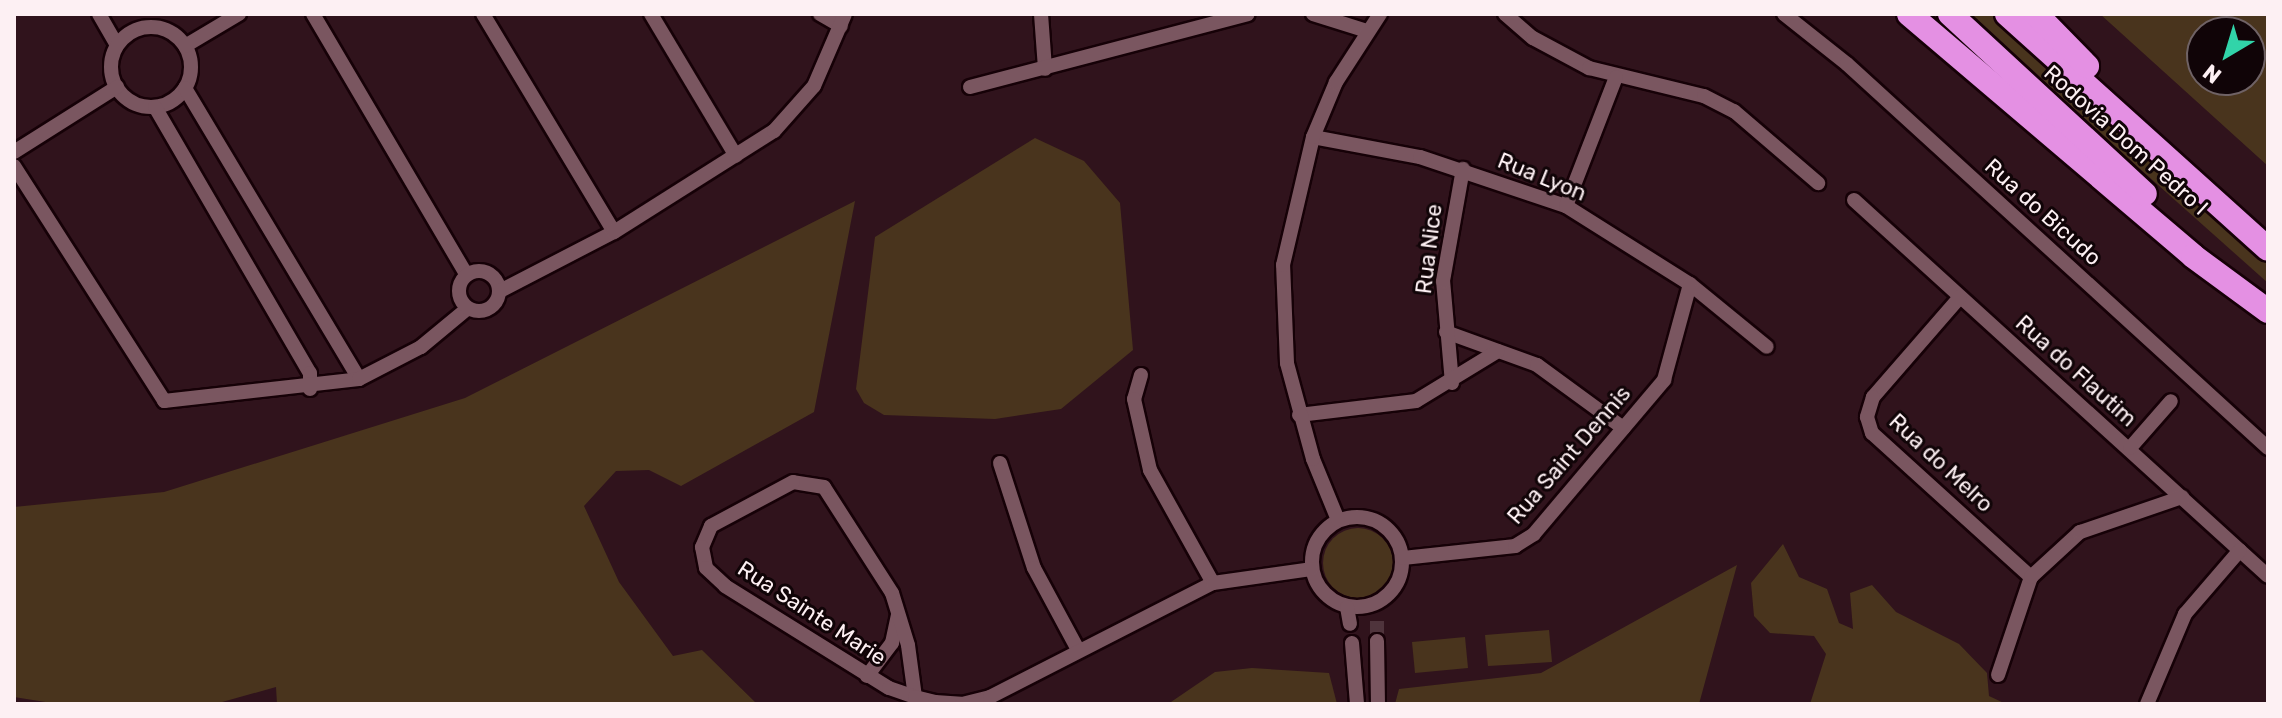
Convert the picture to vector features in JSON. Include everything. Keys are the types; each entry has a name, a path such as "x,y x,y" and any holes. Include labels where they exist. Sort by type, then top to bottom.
{"highway":[{"path":"1909,14 2193,256 2268,311"},
{"name":"Rodovia Dom Pedro I","path":"1950,14 2268,302"},
{"name":"Rodovia Dom Pedro I","path":"2007,14 2267,248"},
{"path":"2036,14 2267,248"}],"street":[{"path":"99,14 117,45"},
{"path":"185,46 239,14"},
{"path":"313,14 467,275"},
{"path":"483,14 614,232"},
{"path":"651,14 736,156"},
{"path":"14,166 164,401 310,389 359,379 421,347 468,308 486,311 500,291 614,232 774,131 805,100 843,20 820,14"},
{"path":"1041,14 1045,69"},
{"path":"970,87 1248,14"},
{"path":"1313,14 1367,31"},
{"path":"1338,520 1299,415 1281,296 1289,219 1313,137 1367,31 1380,14"},
{"path":"1505,14 1533,38 1616,77 1704,96 1734,111 1818,183"},
{"name":"Rua do Bicudo","path":"1784,14 1847,64 2268,448"},
{"path":"155,107 185,88 191,72 185,46 165,29 143,20 117,45 111,71 117,87 129,100 155,107 310,373 310,389"},
{"path":"1566,206 1616,77"},
{"path":"14,152 117,87"},
{"path":"185,88 359,379"},
{"name":"Rua Lyon","path":"1313,137 1463,169 1566,206 1690,284 1767,347"},
{"name":"Rua Nice","path":"1452,383 1443,281 1463,169"},
{"name":"Rua do Flautim","path":"1854,200 2268,576"},
{"path":"467,275 485,271 500,291"},
{"path":"467,275 459,292 468,308"},
{"name":"Rua Saint Dennis","path":"1403,558 1515,546 1534,534 1664,380 1690,284"},
{"name":"Rua do Melro","path":"1960,297 1873,397 1867,417 1872,433 2031,577"},
{"path":"1446,332 1537,365 1623,428"},
{"path":"1299,415 1416,401 1452,383 1498,351"},
{"path":"1141,375 1134,399 1150,470 1213,583"},
{"path":"2130,448 2171,401"},
{"path":"1000,463 1034,568 1077,648"},
{"name":"Rua Sainte Marie","path":"915,697 899,611 834,498 810,480 793,482 711,526 702,547 706,568 725,586 867,676 915,697 962,704 990,697 1077,648 1213,583 1311,569"},
{"path":"1998,675 2031,577 2080,532 2182,497"},
{"path":"1360,516 1380,523 1396,538 1403,558 1394,590 1376,604 1347,607 1323,594 1311,569 1316,540 1338,520 1360,516"},
{"path":"2147,704 2185,614 2240,550"},
{"path":"1376,604 1377,621"},
{"path":"1347,607 1350,624"},
{"path":"867,676 892,643 899,611"},
{"path":"1377,641 1378,704"},
{"path":"1352,643 1357,704"}],"shaded area":[{"path":"1966,14 1995,14 2268,264 2268,283"},
{"path":"2100,14 2268,14 2268,166 2191,96 2266,96 2266,16 2186,16 2186,92"},
{"path":"1035,138 1084,161 1120,203 1133,350 1061,409 995,419 884,415 864,403 856,389 875,237"},
{"path":"855,201 814,412 681,486 649,470 616,471 584,506 619,582 673,656 702,650 757,704 277,704 276,687 215,704 58,704 14,697 14,507 164,492 465,398"},
{"path":"1358,528 1383,538 1393,563 1383,588 1358,598 1333,588 1323,563 1333,538"},
{"path":"1783,544 1799,577 1827,589 1839,623 1853,629 1850,593 1872,585 1896,612 1959,644 1987,673 1989,696 2006,704 1810,704 1826,654 1814,636 1770,633 1754,616 1751,583"},
{"path":"1737,565 1699,704 1395,704 1399,689 1541,673"},
{"path":"1549,630 1552,662 1488,666 1485,635"},
{"path":"1465,637 1468,668 1415,673 1412,642"},
{"path":"1252,668 1329,673 1337,704 1168,704 1215,672"}],"tunnel":[{"path":"1377,621 1377,641"}]}
